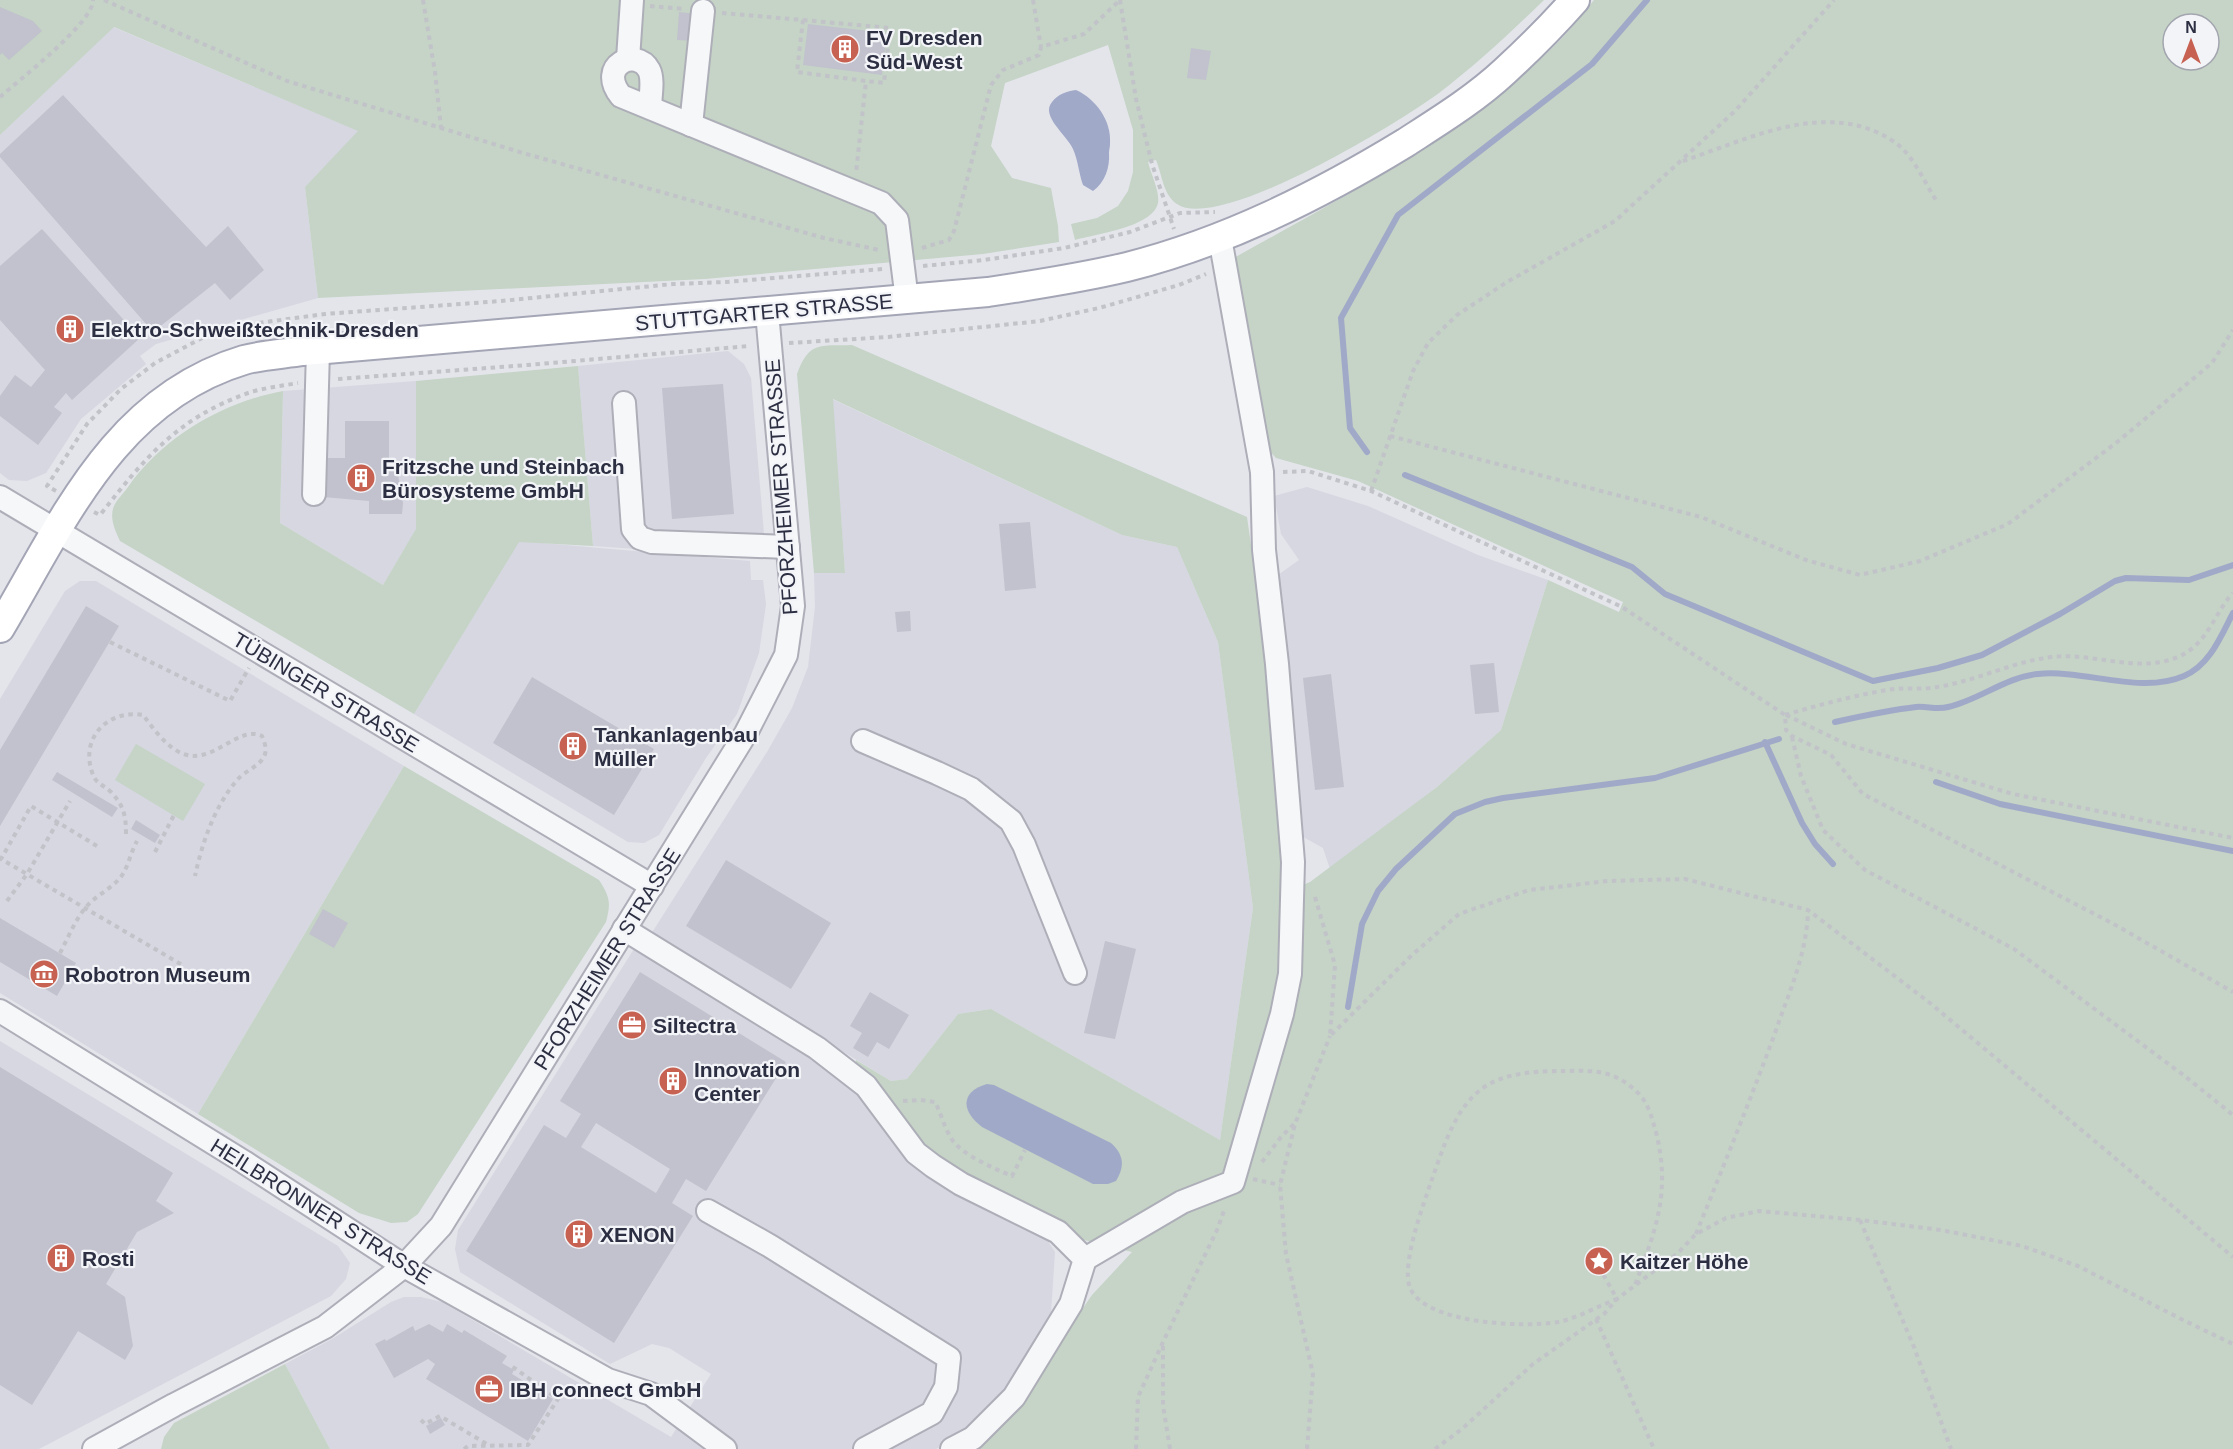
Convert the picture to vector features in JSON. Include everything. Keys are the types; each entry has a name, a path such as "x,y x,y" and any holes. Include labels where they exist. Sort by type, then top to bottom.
{"main road":[{"name":"STUTTGARTER STRASSE","path":"0,628 93,472 115,444 144,415 181,389 222,368 245,360 318,350 988,292 1067,280 1128,266 1182,251 1220,225 1314,195 1365,168 1439,121 1503,73 1575,0"}],"street":[{"path":"628,59 632,2"},
{"path":"691,126 703,11"},
{"path":"650,108 649,69 640,61 628,59 618,65 612,75 613,86 621,96 691,126 881,203 897,220 907,300"},
{"path":"952,1449 973,1438 1014,1397 1071,1304 1085,1259 1182,1202 1242,1180 1282,1014 1290,974 1293,862 1278,676 1264,550 1262,472 1220,225"},
{"name":"PFORZHEIMER STRASSE","path":"94,1449 127,1442 174,1405 325,1327 404,1266 441,1226 746,733 786,655 793,606 767,312"},
{"path":"314,494 318,350"},
{"path":"624,403 633,529 640,538 652,542 788,547"},
{"name":"TÜBINGER STRASSE","path":"0,496 652,886"},
{"path":"862,741 937,772 971,789 1011,821 1024,845 1075,973"},
{"path":"624,929 817,1048 866,1086 916,1153 961,1184 1058,1232 1085,1259"},
{"name":"HEILBRONNER STRASSE","path":"0,1011 244,1161 404,1266 608,1380 651,1394 725,1449"},
{"path":"708,1211 770,1246 949,1358 946,1388 932,1413 865,1449"}],"path":[{"path":"0,97 74,31 93,8 93,0"},
{"path":"104,0 287,81 441,128 824,238 902,254 949,240 954,231 991,85 1002,70 1039,55 1041,47 1033,0"},
{"path":"423,0 435,72 441,128"},
{"path":"1041,47 1084,34 1120,0 1136,99 1152,164 1192,280"},
{"path":"1371,491 1413,370 1428,343 1457,315 1507,282 1615,221 1735,111 1834,0"},
{"path":"632,2 703,11 803,20 890,28 884,83 797,72 803,20"},
{"path":"854,192 866,81"},
{"path":"1679,162 1793,124 1834,121 1858,124 1894,141 1913,161 1936,200"},
{"path":"1170,217 1180,213 1220,225"},
{"path":"1390,435 1701,516 1806,560 1860,575 1920,561 2008,524 2116,443 2212,363 2233,330"},
{"path":"1262,472 1308,471 1371,491 1622,607 1785,715 1846,744 2013,794 2233,838"},
{"path":"1785,715 1833,701 1889,689 1937,687 2015,663 2054,657 2112,660 2150,665 2179,657 2205,638 2233,593"},
{"path":"110,642 230,701 259,652"},
{"path":"126,834 126,814 110,791 99,784 92,773 91,744 97,732 107,721 122,714 143,716 169,745 181,753 195,755 212,753 244,735 257,733 262,736 266,746 265,754 259,763 238,779 222,803 200,852 195,876"},
{"path":"1785,715 1786,730 1792,736 1831,755 1863,794 2110,922 2233,992"},
{"path":"1792,736 1801,776 1823,830 1865,870 2014,949 2233,1115"},
{"path":"7,901 27,874 70,801"},
{"path":"98,846 31,806 1,859 184,966"},
{"path":"155,852 174,815"},
{"path":"60,953 85,908 116,882 125,871 136,841"},
{"path":"1330,1036 1412,955 1459,914 1529,890 1608,881 1684,879 1808,910 1930,1003 2233,1257"},
{"path":"1307,1449 1313,1374 1286,1254 1280,1185 1295,1124 1330,1036 1335,965 1313,893"},
{"path":"1696,1234 1751,1098 1795,977 1807,936 1808,910"},
{"path":"1617,1299 1561,1322 1515,1326 1460,1317 1421,1302 1410,1287 1410,1250 1446,1141 1469,1100 1480,1089 1507,1077 1530,1073 1602,1072 1619,1078 1642,1098 1653,1122 1659,1144 1663,1183 1661,1206 1654,1235 1635,1286"},
{"path":"921,1100 935,1102 951,1139 964,1151 997,1170 1012,1176 1025,1150"},
{"path":"1136,1449 1138,1397 1162,1342 1242,1180 1295,1124"},
{"path":"1242,1180 1280,1185"},
{"path":"1435,1449 1462,1429 1533,1364 1604,1314 1617,1299 1678,1253 1696,1234 1726,1218 1759,1211 1941,1230 2022,1246 2078,1266 2233,1344"},
{"path":"1860,1220 1914,1347 1951,1449"},
{"path":"1599,1268 1617,1299"},
{"path":"1596,1319 1654,1449"},
{"path":"1162,1342 1162,1405 1170,1449"},
{"path":"464,1449 468,1446 528,1445 558,1399 509,1366 516,1356"},
{"path":"421,1420 425,1424 440,1416 491,1446"}],"shaded area":[{"path":"113,27 359,131 305,187 318,298 156,344 140,356 146,364 81,419 46,473 27,481 9,480 0,473 0,135"},
{"path":"728,351 744,364 751,378 766,558 593,546 578,366"},
{"path":"416,381 416,530 383,585 280,523 283,391"},
{"path":"832,399 1122,535 1177,547 1218,642 1253,908 1220,1140 991,1009 958,1014 907,1079 891,1081 651,934 767,752 792,708 808,667 815,607 814,573 845,572"},
{"path":"1307,487 1368,506 1478,555 1548,580 1501,730 1437,787 1330,869 1323,848 1298,834 1290,665 1278,575 1299,560 1281,534 1274,496"},
{"path":"519,541 750,561 751,580 763,580 766,604 759,653 737,714 706,758 659,835 644,843 628,842 414,714"},
{"path":"80,581 96,581 404,766 198,1114 0,993 0,699 65,591"},
{"path":"637,944 852,1083 1040,1229 1055,1252 1050,1328 1007,1394 956,1439 936,1449 330,1449 285,1364 332,1339 391,1302 404,1297 421,1297 442,1302 671,1437 711,1374 669,1348 652,1344 610,1364 460,1272 455,1249 458,1230"},
{"path":"0,1041 338,1246 350,1263 346,1279 331,1296 39,1449 0,1449"}],"green space":[{"path":"0,0 1544,0 1480,60 1439,93 1388,127 1309,170 1230,203 1199,209 1177,204 1166,190 1156,160 1148,162 1158,194 1158,203 1154,211 1135,224 1075,240 1071,224 1097,218 1118,206 1128,191 1133,172 1133,130 1108,45 1005,83 991,146 1012,178 1051,188 1059,242 983,254 705,279 318,298 305,187 358,131 114,27 0,135"},
{"path":"1594,0 2233,0 2233,1449 970,1449 1017,1403 1092,1295 1132,1252 1040,1229 954,1189 852,1083 856,1060 891,1081 907,1079 958,1014 991,1009 1220,1140 1253,908 1218,642 1177,547 1122,535 833,399 845,573 814,573 797,374 801,363 811,351 817,348 852,345 1247,517 1254,566 1278,575 1290,665 1298,834 1298,887 1310,882 1437,787 1501,730 1548,580 1619,612 1623,602 1358,481 1276,458 1265,446 1232,259 1363,186 1446,133 1486,105 1524,73 1574,25"},
{"path":"578,366 593,546 519,542 414,714 120,541 115,528 112,519 114,506 142,469 159,452 196,424 217,413 261,396 283,391 280,523 383,585 416,529 416,381"},
{"path":"136,744 205,784 183,821 115,780"},
{"path":"404,766 599,880 607,896 609,910 606,922 418,1214 407,1222 391,1223 359,1213 198,1114"},
{"path":"285,1364 330,1449 161,1449 164,1437 174,1423"}],"water":[{"path":"1076,90 1096,105 1105,119 1110,135 1108,169 1104,179 1093,191 1083,185 1073,149 1049,113 1049,107 1057,97"},
{"path":"987,1084 994,1085 1111,1143 1119,1152 1122,1161 1116,1181 1108,1184 1093,1184 982,1127 970,1115 966,1103 972,1092"}],"building":[{"path":"0,7 33,21 42,31 9,60 2,53 0,55"},
{"path":"679,12 697,14 694,41 677,40"},
{"name":"FV Dresden Süd-West","path":"808,24 887,33 882,75 803,65"},
{"path":"1191,48 1211,51 1206,80 1187,78"},
{"path":"63,95 206,247 228,226 264,270 230,300 215,283 153,332 0,157 0,154"},
{"name":"Elektro-Schweißtechnik-Dresden","path":"42,229 140,338 72,400 66,393 54,407 62,413 38,445 0,416 0,396 15,375 31,387 45,370 0,320 0,266"},
{"path":"723,384 734,514 672,519 662,388"},
{"name":"Fritzsche und Steinbach Bürosysteme GmbH","path":"345,421 389,421 389,458 395,458 403,503 402,514 369,514 369,501 323,497 324,458 345,458"},
{"path":"1030,522 1036,588 1005,591 999,524"},
{"path":"86,606 119,626 0,826 0,750"},
{"path":"910,611 911,631 897,632 895,612"},
{"path":"1494,663 1499,712 1475,714 1470,665"},
{"path":"1331,674 1344,787 1315,790 1303,678"},
{"name":"Tankanlagenbau Müller","path":"532,677 654,749 614,815 493,743"},
{"path":"57,772 118,808 112,817 52,780"},
{"path":"136,820 160,835 155,843 131,829"},
{"path":"726,860 831,923 791,989 686,926"},
{"path":"323,909 348,923 334,948 309,934"},
{"path":"0,918 76,963 57,996 0,962"},
{"path":"1105,941 1136,949 1115,1039 1084,1033"},
{"path":"640,972 786,1062 706,1191 686,1179 672,1203 693,1216 614,1343 466,1251 544,1125 566,1138 581,1114 560,1101","holes":["596,1123 670,1169 656,1193 581,1147"]},
{"path":"870,992 909,1015 889,1049 877,1042 868,1057 853,1048 862,1033 850,1026"},
{"name":"Rosti","path":"0,1067 173,1173 156,1201 174,1213 137,1232 106,1284 125,1297 133,1346 125,1360 78,1331 32,1405 0,1385"},
{"name":"IBH connect GmbH","path":"429,1324 443,1332 447,1324 462,1333 464,1330 507,1356 502,1363 514,1370 512,1374 553,1399 528,1441 426,1379 435,1364 428,1359 394,1378 375,1344 385,1339 386,1341 413,1326 415,1331"},
{"path":"441,1418 445,1425 430,1434 426,1426"}],"waterway":[{"path":"1367,452 1350,428 1341,318 1398,215 1592,64 1647,0"},
{"path":"1405,475 1632,567 1665,594 1873,681 1938,668 1982,655 2060,614 2115,581 2126,578 2189,580 2233,565"},
{"path":"1835,722 1906,708 1948,707 2015,679 2038,674 2056,673 2149,683 2167,681 2184,676 2201,665 2214,649 2233,613"},
{"path":"1348,1007 1362,924 1378,891 1396,869 1455,814 1485,802 1503,798 1655,778 1779,739"},
{"path":"1765,742 1802,823 1815,844 1833,864"},
{"path":"1936,782 2000,804 2233,851"}],"place":[{"name":"FV Dresden Süd-West","path":"845,49"},
{"name":"Elektro-Schweißtechnik-Dresden","path":"70,329"},
{"name":"Fritzsche und Steinbach Bürosysteme GmbH","path":"361,478"},
{"name":"Tankanlagenbau Müller","path":"573,746"},
{"name":"Robotron Museum","path":"44,974"},
{"name":"Siltectra","path":"632,1025"},
{"name":"Innovation Center","path":"673,1081"},
{"name":"XENON","path":"579,1234"},
{"name":"Rosti","path":"61,1258"},
{"name":"Kaitzer Höhe","path":"1599,1261"},
{"name":"IBH connect GmbH","path":"489,1389"}]}
